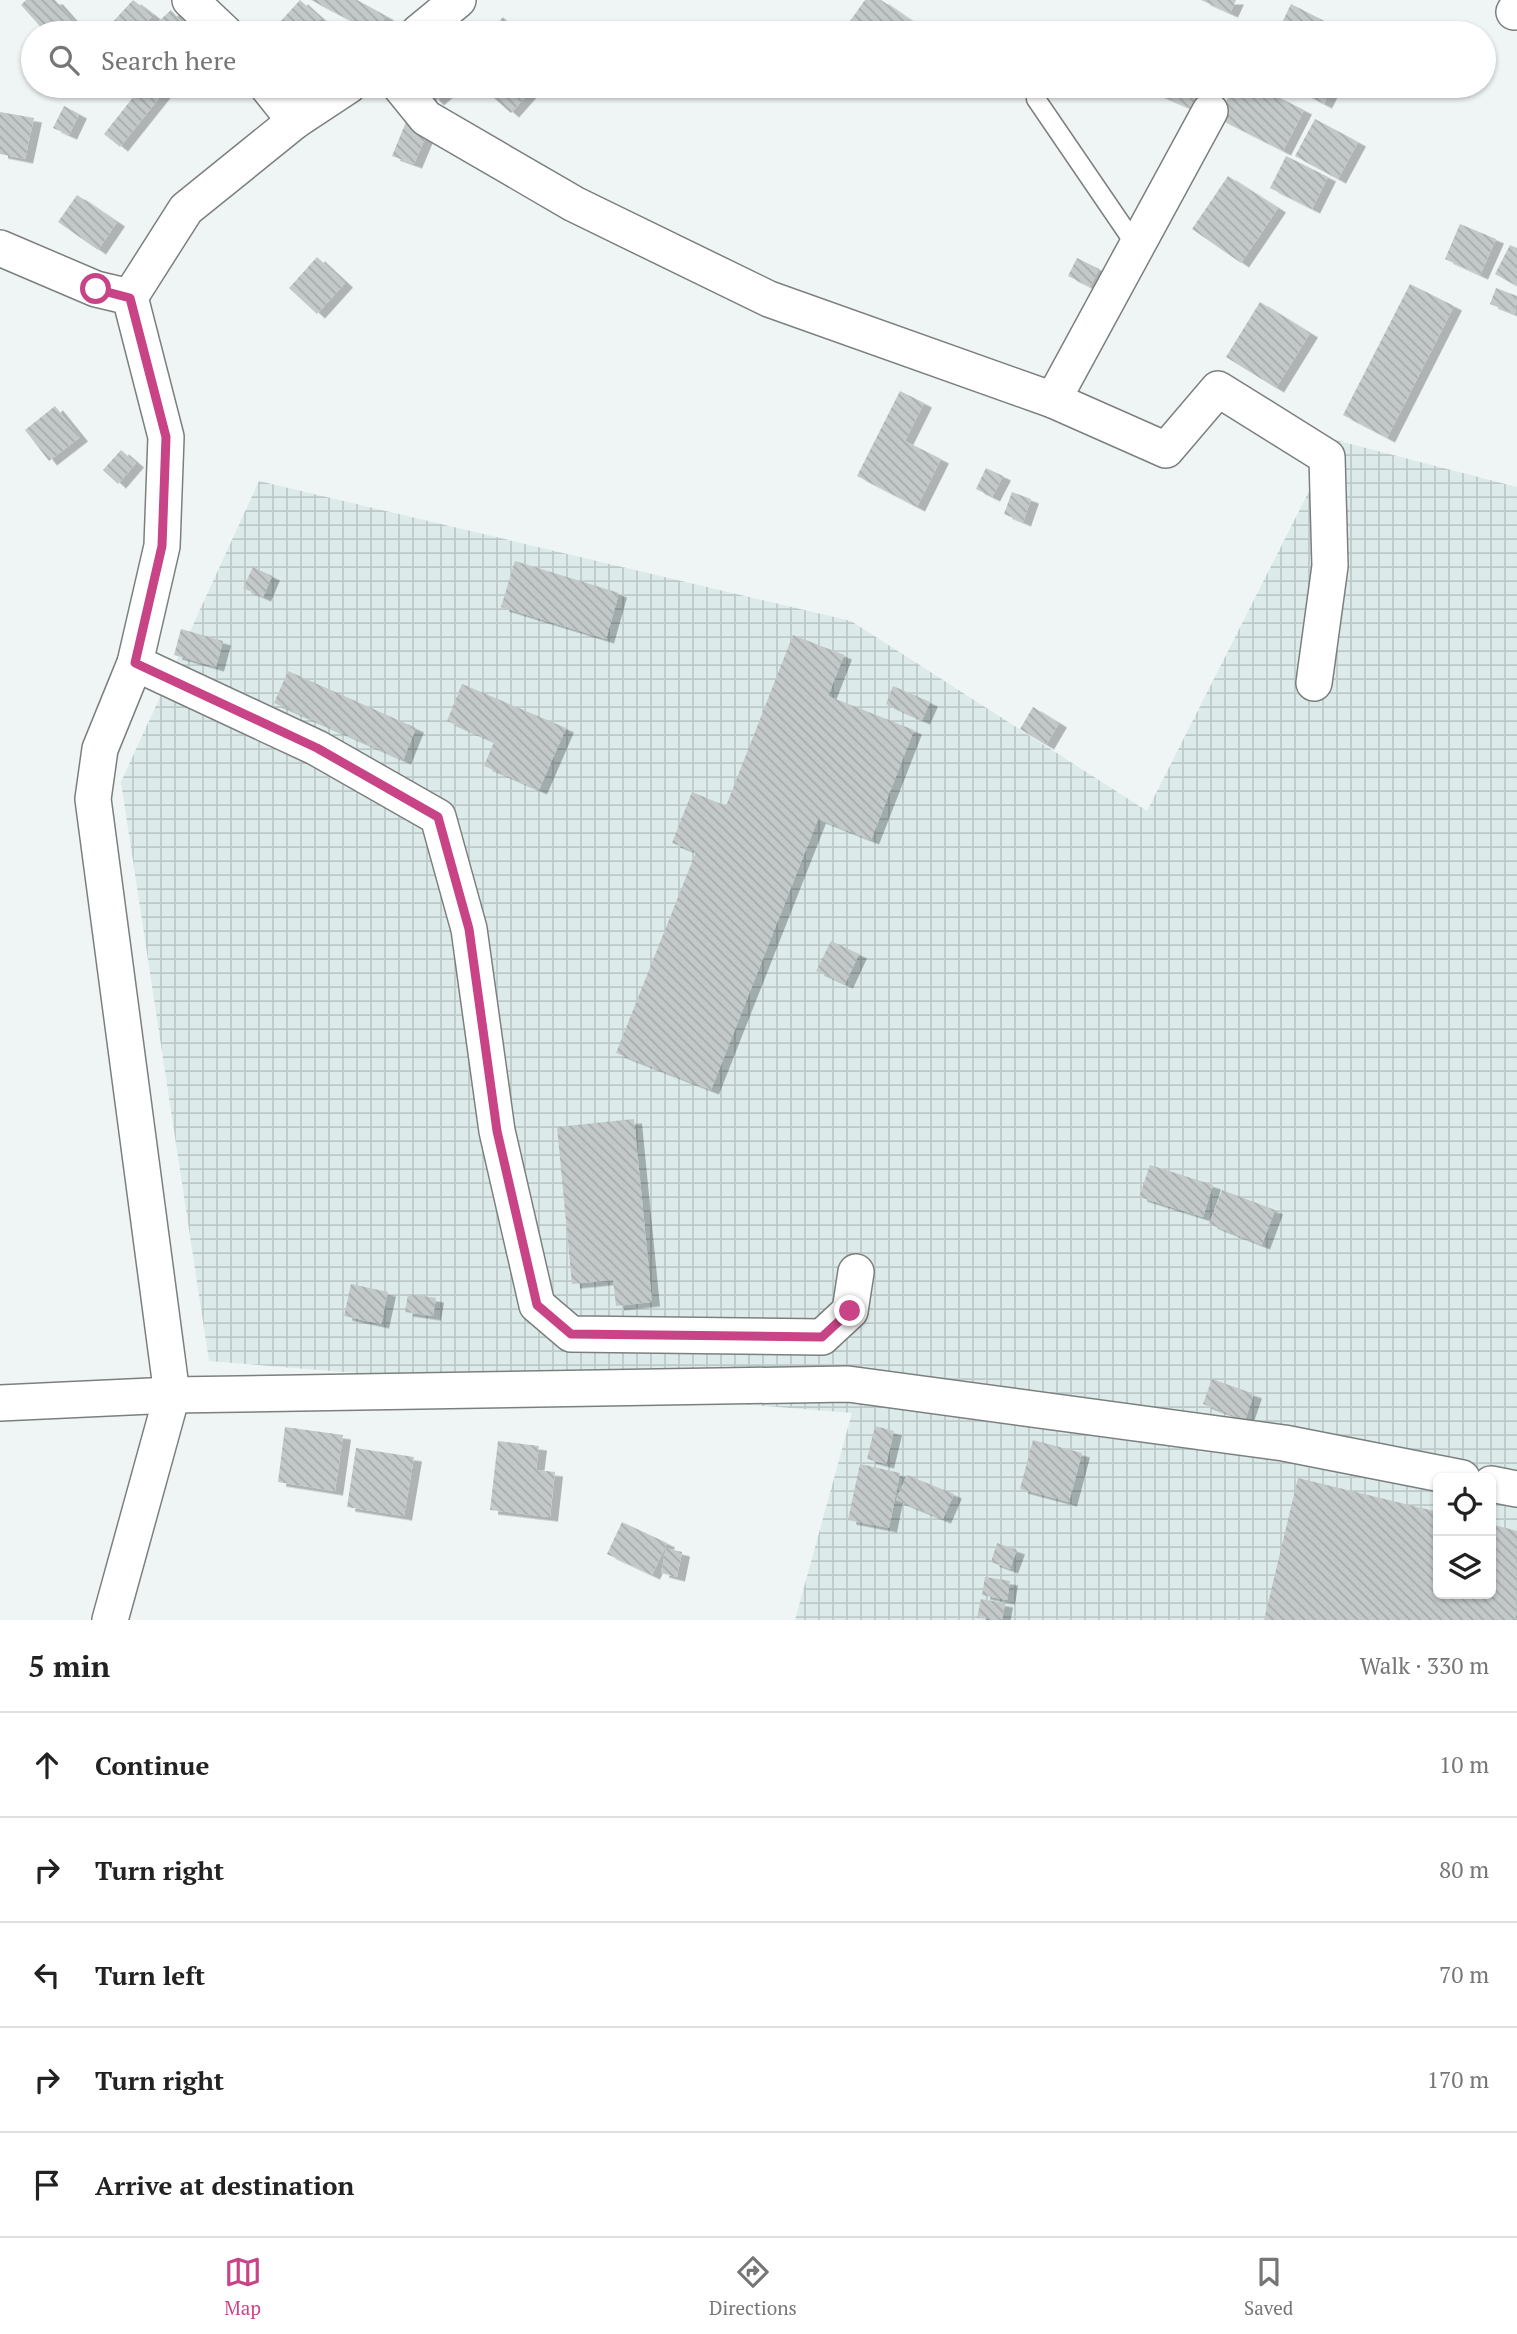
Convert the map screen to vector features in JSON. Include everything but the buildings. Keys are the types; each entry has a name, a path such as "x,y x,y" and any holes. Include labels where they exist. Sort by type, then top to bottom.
{"street":[{"path":"190,0 212,21"},
{"path":"433,21 458,0"},
{"path":"277,98 295,121"},
{"path":"117,1618 172,1395 93,799 100,749 135,663 162,546 166,437 130,298 186,209 295,121 330,98"},
{"path":"410,98 426,117 573,204 769,299 1053,400 1166,450 1218,389 1327,457 1330,566 1314,683"},
{"path":"1053,400 1210,111"},
{"path":"0,248 96,289 130,298"},
{"path":"135,663 317,748 438,817 469,929 497,1131 537,1305 571,1334 822,1337 850,1311 856,1272"},
{"path":"0,1403 172,1395 848,1384 1284,1443 1437,1473"},
{"path":"1496,1485 1517,1489"}],"lane":[{"path":"1036,99 1137,247"}],"shaded area":[{"path":"1335,440 1517,487 1517,1620 795,1620 852,1413 209,1361 121,782 259,481 851,621 1147,811"}],"route":[{"path":"96,289 130,298 166,437 162,546 135,663 165,674 317,748 438,817 469,929 497,1131 537,1305 571,1334 822,1337 850,1311"}]}
